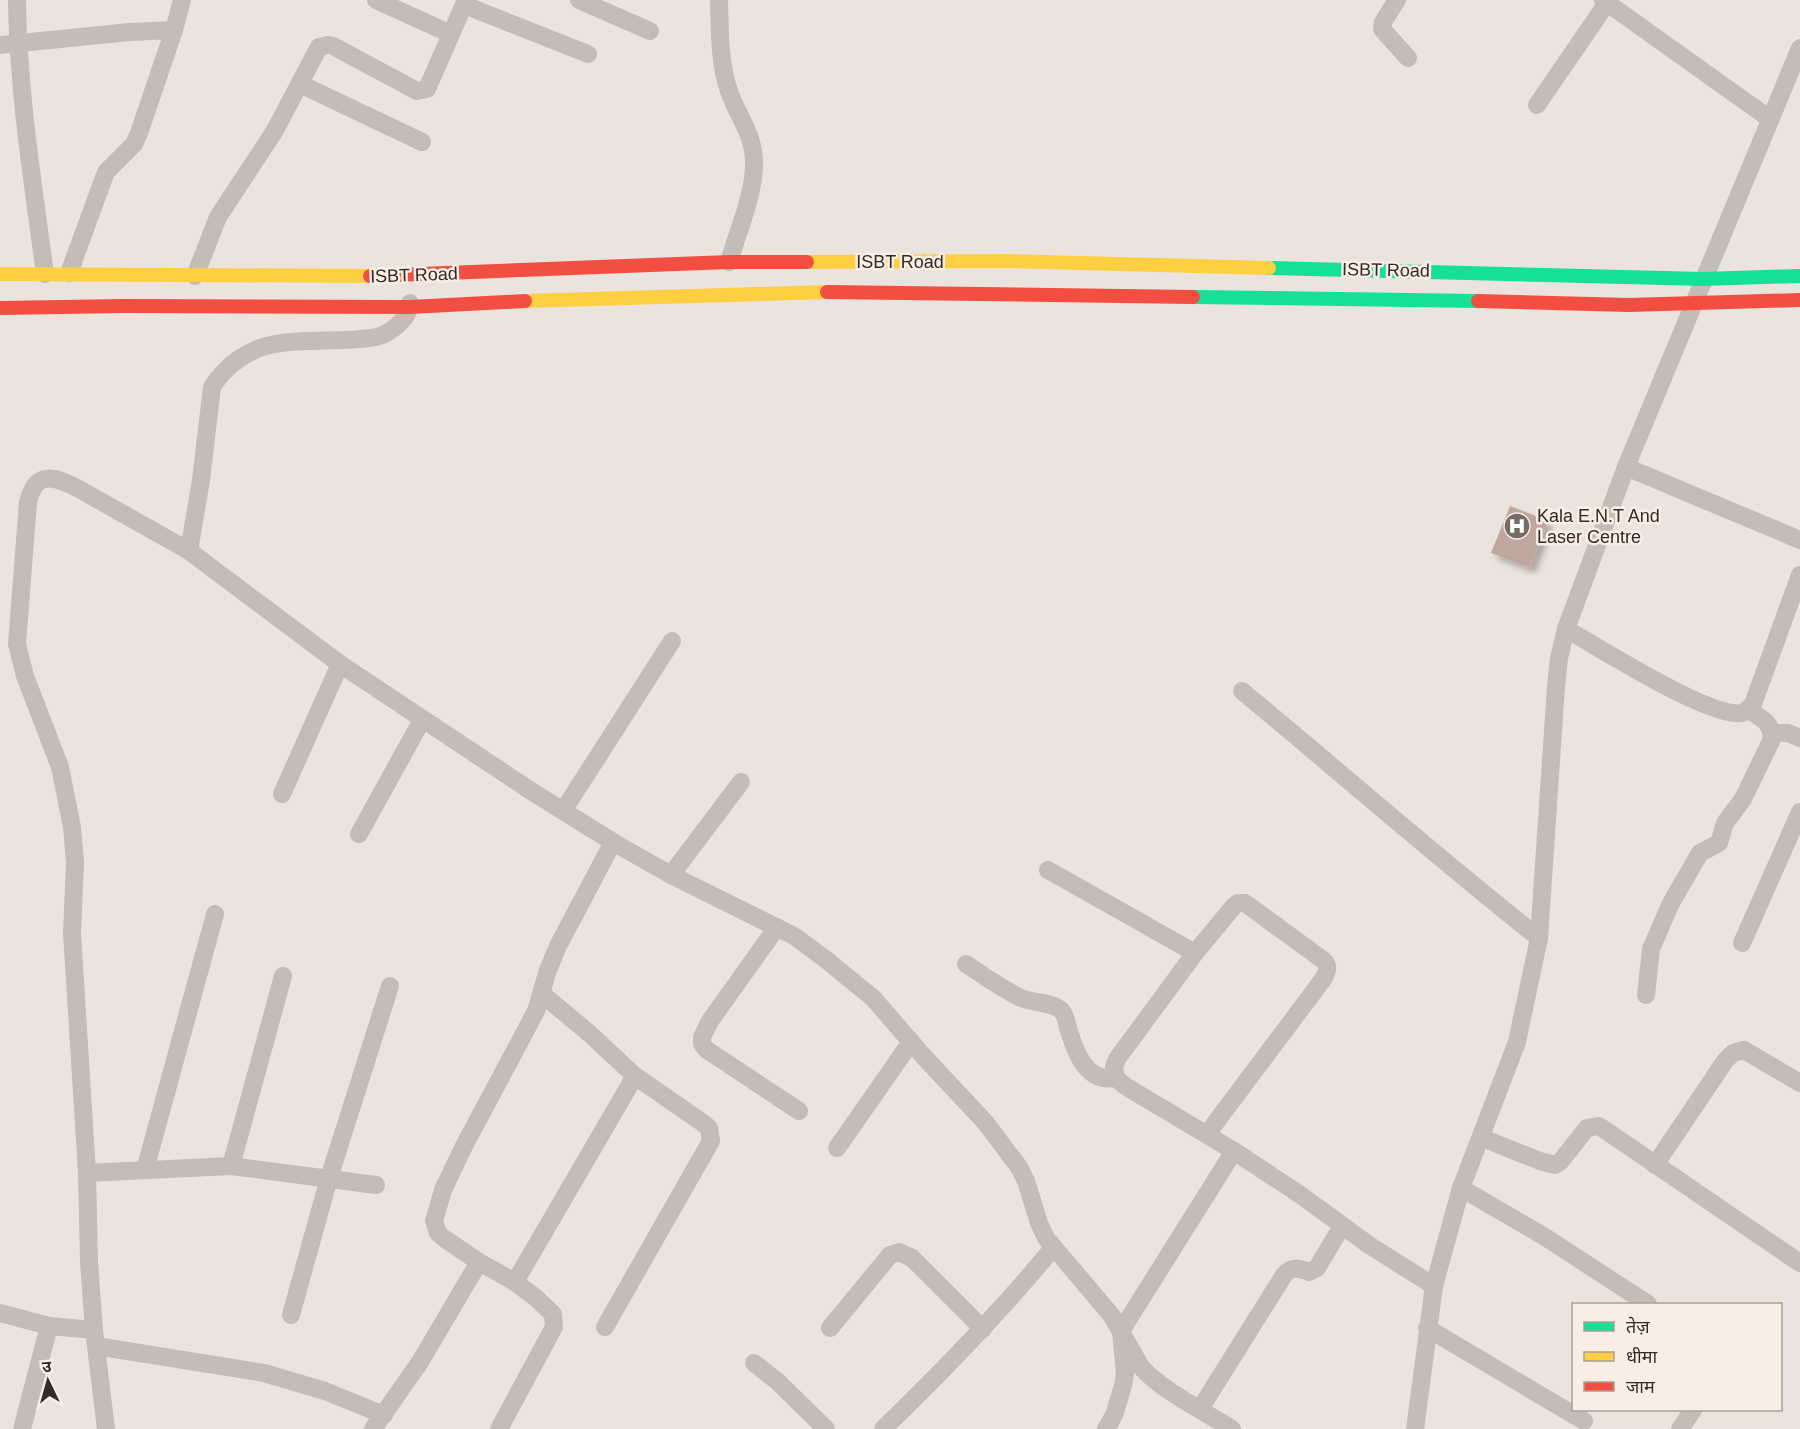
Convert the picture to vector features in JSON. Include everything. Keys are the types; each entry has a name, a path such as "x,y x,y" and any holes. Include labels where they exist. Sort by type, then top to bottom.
{"highway":[{"name":"ISBT Road","path":"0,274 409,276 729,262 1010,261 1703,279 1800,276"},
{"path":"0,308 410,307 813,292 1629,305 1800,300"}],"street":[{"path":"17,0 9,44 24,121 45,274"},
{"path":"69,273 106,172 134,144 139,133 182,0"},
{"path":"376,0 451,34"},
{"path":"579,0 650,31"},
{"path":"718,0 720,48 725,76 733,101 751,139 754,160 751,185 729,262"},
{"path":"1397,0 1383,22 1382,29 1408,58"},
{"path":"195,276 218,217 274,132 319,47 328,45 417,91 424,91 427,89 465,2 588,54"},
{"path":"1537,105 1605,2 1770,119"},
{"path":"9,44 129,32 174,30"},
{"path":"1415,1429 1434,1286 1461,1188 1517,1042 1539,938 1556,687 1559,658 1566,629 1626,467 1800,48"},
{"path":"300,84 422,142"},
{"path":"189,551 201,480 212,387 220,374 247,354 274,345 378,337 400,323 410,307 409,276"},
{"path":"1626,467 1800,540"},
{"path":"106,1429 89,1261 87,1173 72,933 75,862 72,827 60,767 25,676 17,644 30,491 44,479 62,481 189,551 340,664 563,811 671,875 794,936 824,958 873,998 985,1122 1019,1167 1026,1180 1039,1222 1053,1248 1102,1304 1147,1373 1232,1429"},
{"path":"1566,629 1676,692 1708,707 1740,713 1748,710 1753,704 1800,575"},
{"path":"563,811 672,641"},
{"path":"282,794 340,664"},
{"path":"1242,691 1478,890 1539,938"},
{"path":"1646,995 1652,949 1671,903 1685,875 1700,853 1719,843 1725,823 1743,798 1771,741 1770,725 1748,710"},
{"path":"359,834 422,720"},
{"path":"1772,733 1788,733 1800,738"},
{"path":"671,875 741,782"},
{"path":"1742,943 1800,812"},
{"path":"499,1429 554,1327 553,1314 515,1282 479,1262 438,1233 434,1221 436,1208 464,1146 529,1025 558,946 613,842"},
{"path":"1048,870 1196,952"},
{"path":"1207,1134 1324,978 1327,965 1241,902 1234,906 1196,952 1117,1059 1114,1067 1116,1078 1125,1086 1234,1151 1434,1286"},
{"path":"145,1170 215,914"},
{"path":"777,927 710,1021 702,1037 702,1044 706,1050 799,1111"},
{"path":"966,964 1020,998 1059,1009 1065,1018 1077,1054 1083,1064 1090,1072 1101,1078 1116,1078"},
{"path":"231,1166 284,976"},
{"path":"291,1315 329,1178 390,986"},
{"path":"542,994 635,1076 709,1128 711,1140 605,1327"},
{"path":"837,1148 911,1042"},
{"path":"1655,1165 1725,1061 1733,1053 1744,1050 1800,1083"},
{"path":"515,1282 635,1076"},
{"path":"1482,1138 1555,1165 1560,1162 1582,1132 1587,1128 1598,1126 1800,1263"},
{"path":"1106,1429 1114,1415 1124,1386 1121,1331 1234,1151"},
{"path":"87,1173 231,1166 376,1185"},
{"path":"1461,1188 1545,1237 1645,1303"},
{"path":"1200,1409 1284,1275 1295,1268 1309,1272 1317,1268 1342,1226"},
{"path":"883,1429 983,1329 1053,1248"},
{"path":"830,1328 890,1255 900,1252 912,1258 983,1329"},
{"path":"373,1429 420,1362 479,1262"},
{"path":"0,1313 95,1338 264,1374 325,1390 384,1414"},
{"path":"22,1429 49,1326"},
{"path":"1427,1328 1584,1421"},
{"path":"754,1363 777,1381 826,1429"},
{"path":"1680,1429 1692,1411"}],"building":[{"path":"1510,506 1548,521 1530,568 1491,553"}],"traffic: fast":[{"path":"1269,268 1703,279 1800,276"},
{"path":"1193,297 1478,301"}],"traffic: slow":[{"path":"807,262 1010,261 1269,268"},
{"path":"0,274 370,276"},
{"path":"525,301 827,292"}],"traffic: jam":[{"path":"370,276 729,262 807,262"},
{"path":"827,292 1193,297"},
{"path":"1478,301 1629,305 1800,300"},
{"path":"0,308 410,307 525,301"}],"place":[{"name":"Kala E.N.T And Laser Centre","path":"1517,526"}]}
